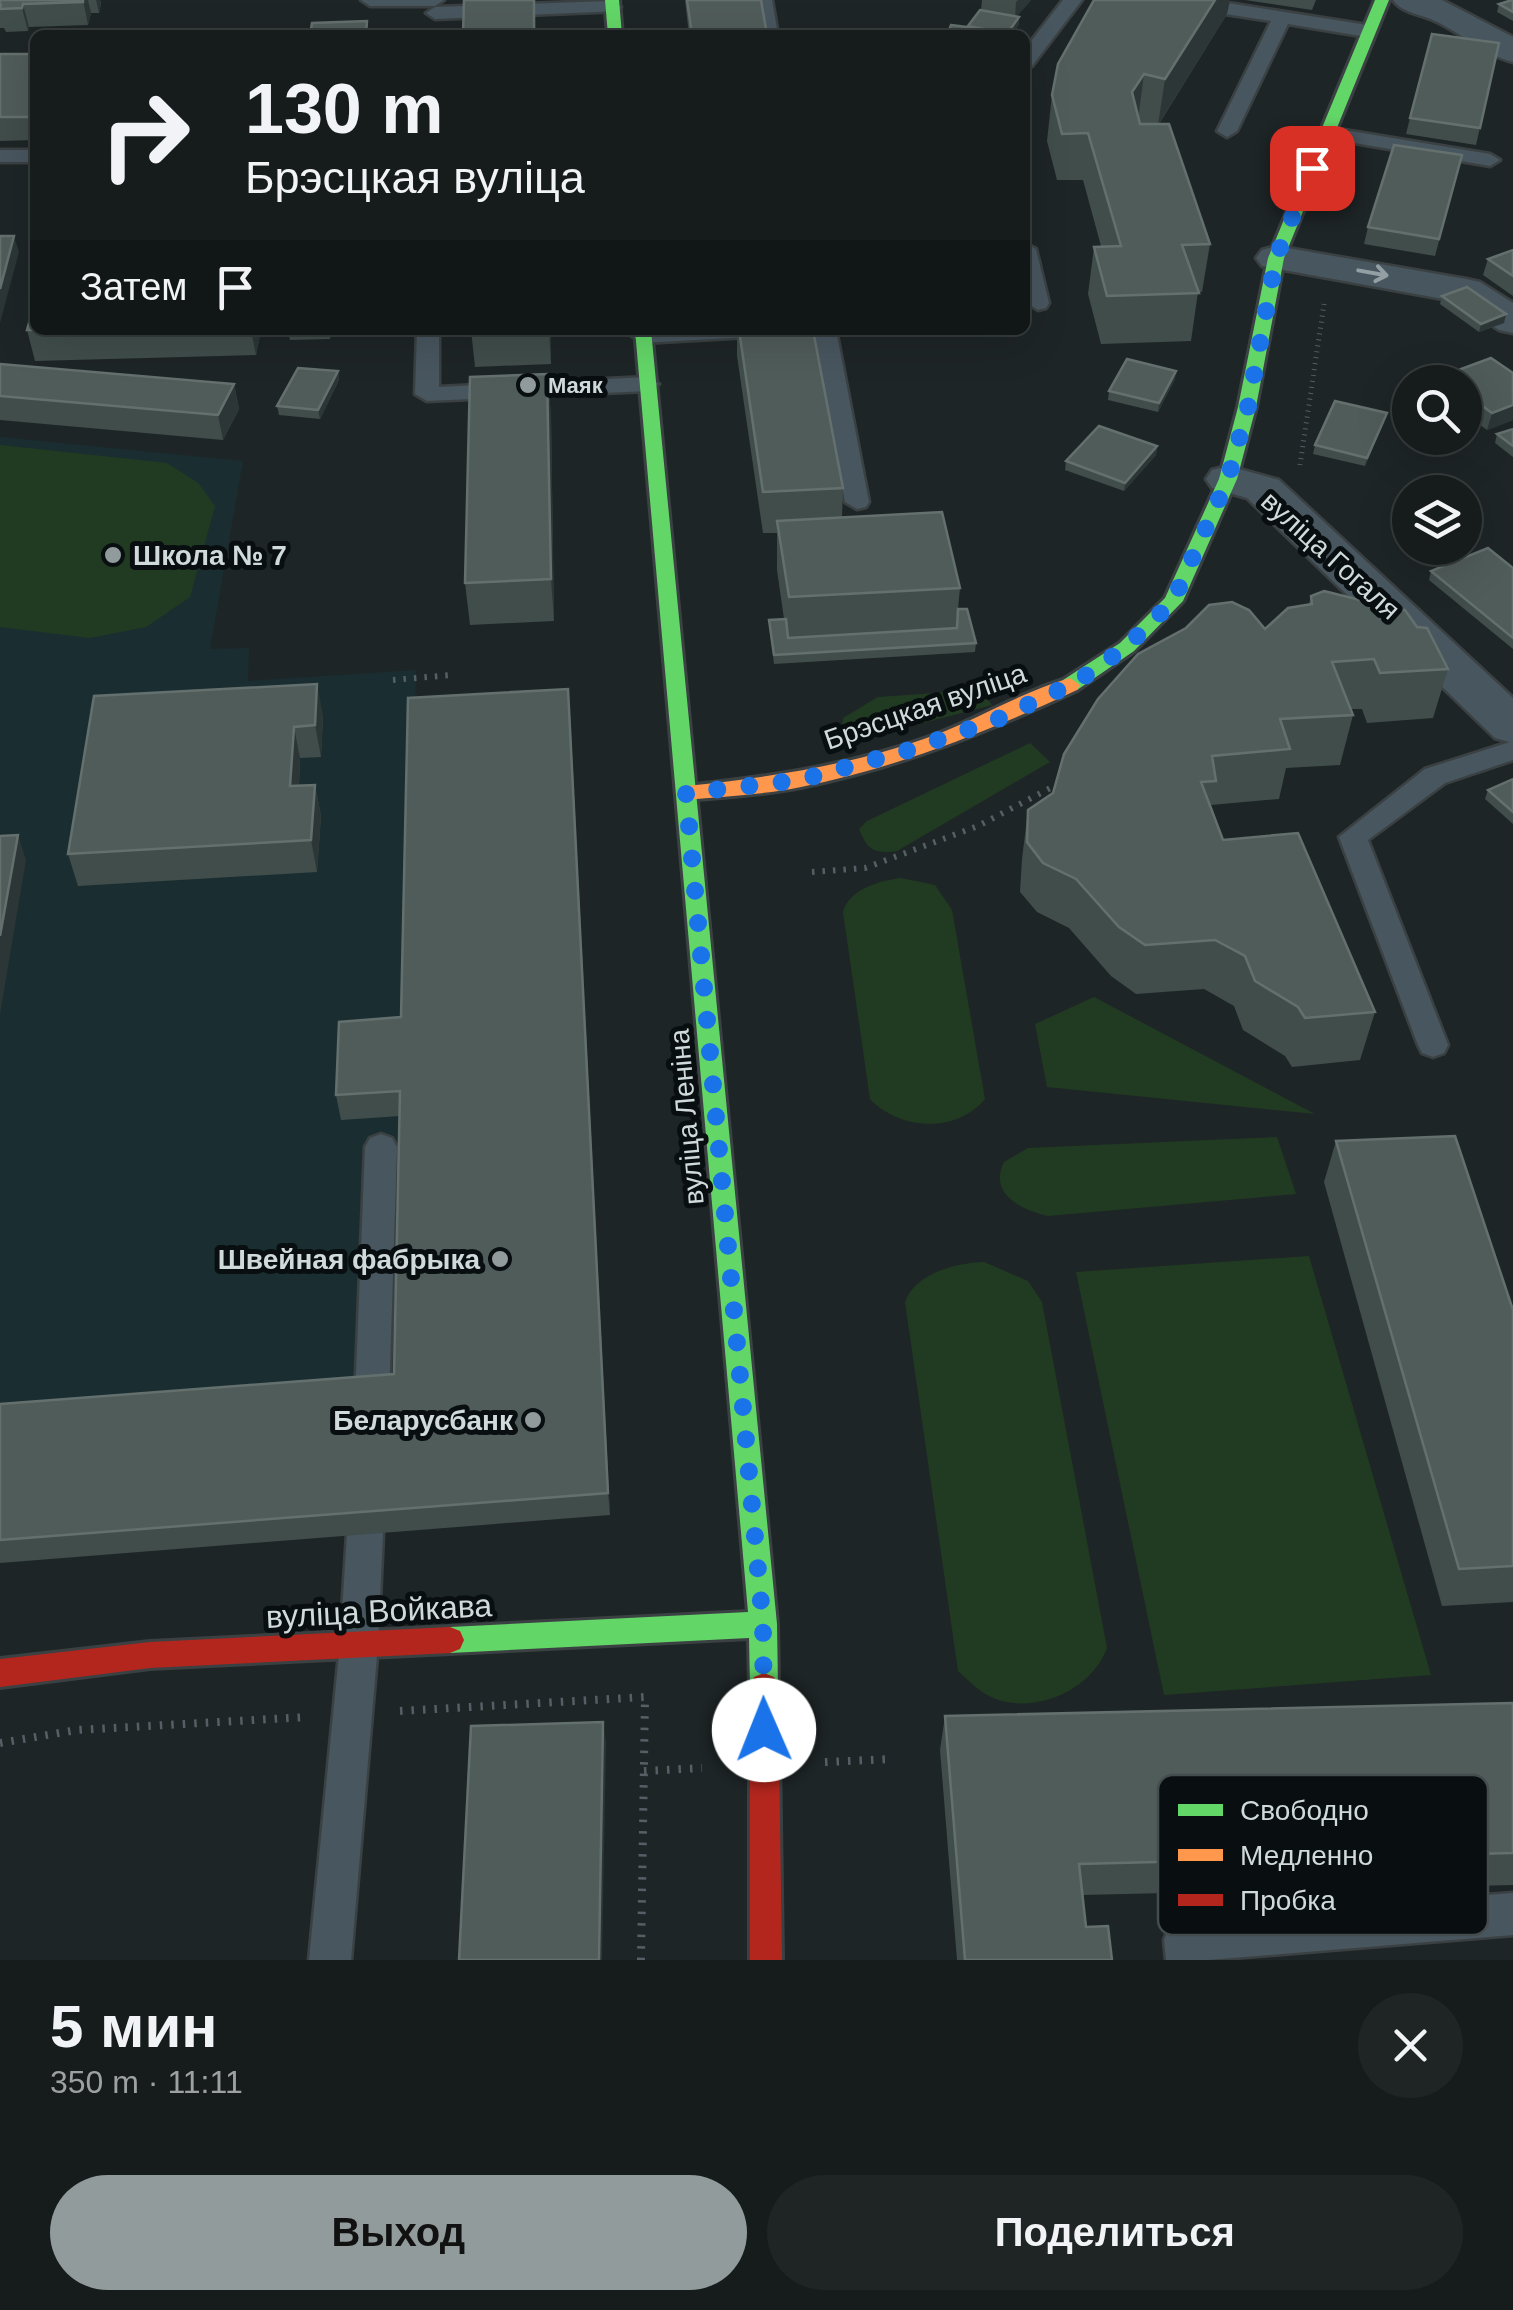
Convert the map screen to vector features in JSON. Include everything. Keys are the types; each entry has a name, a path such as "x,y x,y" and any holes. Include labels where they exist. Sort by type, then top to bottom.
{"main road":[{"name":"Брэсцкая вуліца","path":"686,793 800,780 909,750 998,719 1078,681 1126,647 1173,601 1228,479 1248,407 1276,258 1382,0"},
{"path":"612,3 615,30"},
{"name":"вуліца Леніна","path":"643,335 763,1624 766,1960"},
{"name":"вуліца Войкава","path":"0,1674 150,1655 763,1624"}],"street":[{"path":"1410,0 1448,14 1513,52"},
{"path":"1276,258 1466,291 1513,321"},
{"name":"вуліца Гогаля","path":"1228,479 1264,489 1290,510 1513,726"}],"lane":[{"path":"370,0 435,4 612,3"},
{"path":"762,0 768,30"},
{"path":"1030,56 1073,0"},
{"path":"1174,0 1367,31"},
{"path":"434,30 435,4"},
{"path":"1226,131 1282,17"},
{"path":"1326,133 1490,160"},
{"path":"0,156 30,156"},
{"path":"1030,270 1038,303"},
{"path":"428,335 427,394 648,384"},
{"path":"826,335 858,502"},
{"path":"1433,1045 1353,837 1435,776 1513,750"},
{"path":"372,1400 381,1147"},
{"path":"330,1960 359,1644 365,1534"},
{"path":"1488,1916 1513,1914"},
{"path":"1187,1960 1185,1940 1248,1935"}],"path":[{"path":"393,680 451,675"},
{"path":"0,1743 77,1730 646,1697 641,1960"}],"shaded area":[{"name":"Швейная фабрыка","path":"0,437 243,461 210,649 249,648 248,681 416,670 399,1398 0,1428"}],"green space":[{"name":"Школа № 7","path":"0,445 167,463 198,483 215,506 190,597 146,627 90,638 0,627"},
{"path":"980,690 992,705 839,745 843,718 878,697"},
{"path":"1030,743 1050,762 897,851 877,851 865,842 859,829 867,821"},
{"path":"901,878 935,885 952,910 985,1099 973,1110 944,1123 911,1122 870,1099 843,912 858,892"},
{"path":"1094,997 1315,1114 1047,1087 1035,1024"},
{"path":"1277,1137 1296,1194 1048,1216 1018,1205 1000,1183 1004,1162 1028,1148"},
{"path":"1309,1256 1431,1675 1164,1695 1076,1272"},
{"path":"984,1262 1028,1281 1042,1302 1107,1648 1100,1663 1076,1686 1062,1695 1029,1703 990,1697 958,1671 905,1302 927,1277 949,1267"}],"building":[{"path":"0,0 83,2 23,4 22,8 0,9"},
{"path":"464,0 534,0 534,30 463,30"},
{"path":"687,0 761,0 766,30 691,30"},
{"path":"1094,0 1215,0 1165,79 1144,74 1132,92 1140,124 1169,124 1210,244 1182,245 1199,293 1107,296 1094,247 1121,246 1088,133 1062,134 1052,95 1058,64"},
{"path":"1512,0 1513,12 1499,4"},
{"path":"980,10 1019,17 1010,30 968,26"},
{"path":"367,21 366,30 311,30 312,23"},
{"path":"951,25 991,30 949,30"},
{"path":"1432,34 1499,43 1480,128 1410,118"},
{"path":"0,54 30,54 30,117 0,117"},
{"path":"1394,145 1462,155 1439,239 1368,227"},
{"path":"0,236 14,236 0,289"},
{"path":"1513,250 1513,276 1488,259"},
{"path":"1467,287 1506,314 1481,324 1442,296"},
{"path":"740,335 814,335 843,488 763,492"},
{"path":"1491,358 1513,373 1513,405 1492,413 1482,406 1482,365 1472,365"},
{"path":"1127,359 1176,371 1159,403 1109,391"},
{"path":"0,364 234,384 218,415 0,396"},
{"path":"298,368 338,371 318,410 277,406"},
{"path":"547,374 551,579 465,583 470,377"},
{"path":"1335,401 1387,413 1367,458 1315,445"},
{"path":"1099,426 1157,446 1125,483 1066,461"},
{"path":"1513,429 1513,446 1497,434"},
{"path":"942,512 960,588 789,597 777,521"},
{"path":"1488,548 1513,568 1513,638 1431,571 1446,565 1482,565 1482,550"},
{"path":"1324,591 1360,600 1377,598 1384,609 1405,610 1417,627 1427,628 1448,669 1380,673 1374,659 1332,662 1353,715 1280,719 1290,749 1212,756 1216,781 1201,782 1223,840 1298,833 1375,1012 1305,1018 1298,1007 1255,981 1245,956 1215,940 1145,945 1119,927 1076,879 1043,863 1027,842 1028,810 1053,793 1064,754 1098,699 1138,654 1186,628 1209,605 1232,602 1249,610 1265,629 1288,608 1312,604 1311,596"},
{"path":"958,609 967,609 976,643 774,655 769,620 786,619 788,638 957,628"},
{"path":"317,684 315,725 294,727 290,786 315,785 311,840 68,854 94,696"},
{"name":"Швейная фабрыка","path":"568,689 608,1493 0,1540 0,1404 394,1374 400,1091 336,1095 339,1022 401,1017 408,698"},
{"path":"1513,779 1513,812 1488,790"},
{"path":"18,835 0,936 0,836"},
{"path":"1455,1136 1513,1310 1513,1566 1459,1569 1336,1141"},
{"path":"1513,1703 1513,1853 1488,1854 1488,1775 1158,1775 1158,1862 1079,1864 1086,1927 1108,1926 1112,1960 965,1960 945,1716"},
{"path":"603,1722 599,1960 459,1960 471,1726"}],"traffic: fast":[{"path":"612,0 615,30"},
{"path":"1070,685 1127,647 1173,601 1228,479 1247,407 1276,258 1382,0"},
{"path":"643,335 763,1624 764,1687"},
{"path":"450,1640 763,1624"}],"traffic: slow":[{"path":"686,793 787,782 870,763 972,728 1070,685"}],"traffic: jam":[{"path":"0,1673 150,1655 450,1640"},
{"path":"764,1687 766,1960"}],"place":[{"name":"Маяк","path":"528,385"},
{"name":"Школа № 7","path":"113,555"},
{"name":"Швейная фабрыка","path":"500,1259"},
{"name":"Беларусбанк","path":"533,1420"}],"route":[{"path":"764,1730 763,1624 686,793 800,780 909,750 998,719 1078,681 1126,647 1173,601 1228,479 1248,407 1276,258 1312,168"}]}
